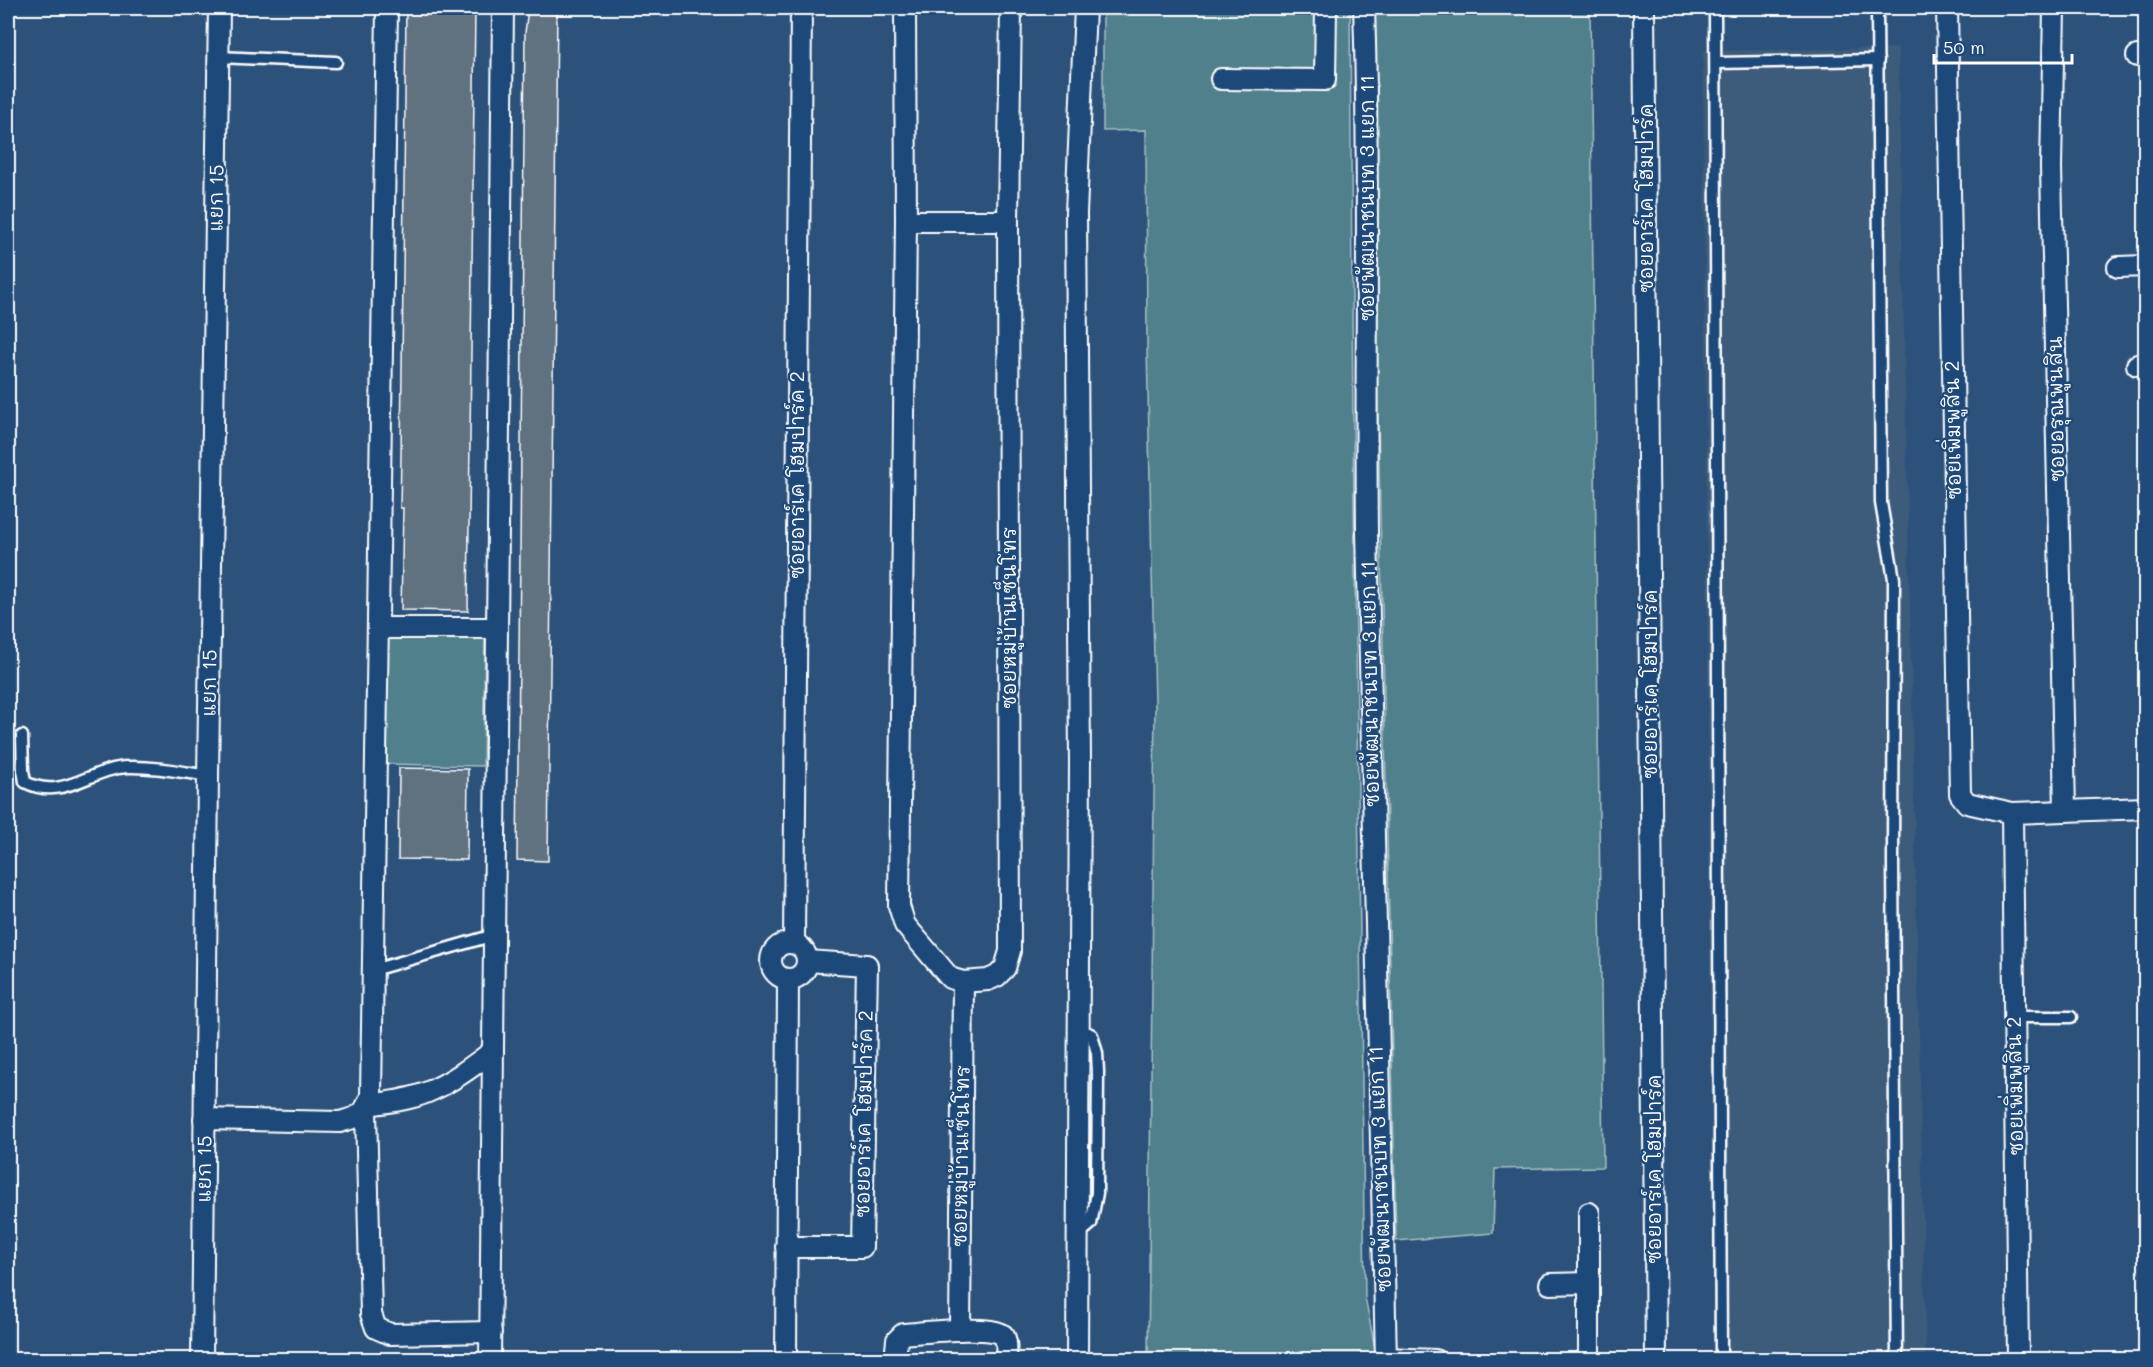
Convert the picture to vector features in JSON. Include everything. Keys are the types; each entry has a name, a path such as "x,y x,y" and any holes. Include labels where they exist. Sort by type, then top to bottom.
{"street":[{"name":"แยก 15","path":"202,1359 219,8"},
{"path":"387,8 371,1095 367,1108 370,1314 376,1328 390,1334 490,1332"},
{"path":"490,1359 503,8"},
{"name":"ซอยอาร์เค โฮมปาร์ค 2","path":"794,943 801,8"},
{"path":"905,8 906,220 899,906 905,925 950,978 963,981"},
{"name":"ซอยหมู่บ้านเซ็นโทร","path":"960,1330 963,981 988,980 997,976 1005,968 1010,951 1008,221 1011,8"},
{"path":"1077,1359 1080,749 1076,213 1085,8"},
{"path":"1221,79 1325,80 1326,8"},
{"name":"ซอยพัฒนาชนบท 3 แยก 11","path":"1364,8 1367,106 1367,526 1377,1062 1386,1359"},
{"name":"ซอยอาร์เค โฮมปาร์ค","path":"1644,8 1656,1359"},
{"name":"ซอยเพิ่มพูสิน 2","path":"1947,8 1959,794 1967,803 2012,813 2145,808"},
{"name":"ซอยอรุณพูนสิน","path":"2054,8 2051,167 2065,810"},
{"path":"906,220 1008,221"},
{"path":"2118,267 2145,266"},
{"path":"378,628 496,628"},
{"name":"ซอยเพิ่มพูสิน 2","path":"2012,813 2018,1359"},
{"path":"794,943 804,950 807,961 806,967 799,976 788,979 773,969 772,958 774,952 783,944 794,943"},
{"name":"ซอยอาร์เค โฮมปาร์ค 2","path":"786,1247 862,1247 867,965 807,961"},
{"path":"786,1359 788,979"},
{"path":"204,1119 340,1122 355,1118 367,1108 428,1092 463,1073 493,1051"},
{"path":"1586,1359 1589,1352 1589,1213"},
{"path":"1550,1284 1589,1284"},
{"path":"895,1359 897,1340 903,1334 960,1330 998,1332 1004,1336 1006,1359"},
{"path":"1386,1359 1435,1359"}],"lane":[{"path":"1715,8 1721,1359"},
{"path":"1877,8 1881,503 1894,579 1893,862 1897,1359"},
{"path":"218,57 336,62"},
{"path":"1716,63 1878,60"},
{"path":"22,736 25,782 35,788 56,790 108,769 128,767 147,767 208,776"},
{"path":"373,970 494,935"},
{"path":"2014,1017 2071,1017"}],"shaded area":[{"path":"1898,48 1926,1359 1713,1359 1703,51"}],"green space":[{"path":"1103,8 1350,8 1353,429 1365,1297 1377,1359 1148,1359 1155,703 1147,348 1146,130 1103,131"},
{"path":"1369,8 1590,8 1603,1167 1495,1169 1493,1233 1396,1241"},
{"path":"385,634 485,636 483,766 383,764"}],"building":[{"path":"406,8 475,8 468,611 401,610 403,508 400,508"},
{"path":"528,8 557,8 548,861 517,860 525,33"},
{"path":"399,768 468,769 467,860 398,859"}]}
